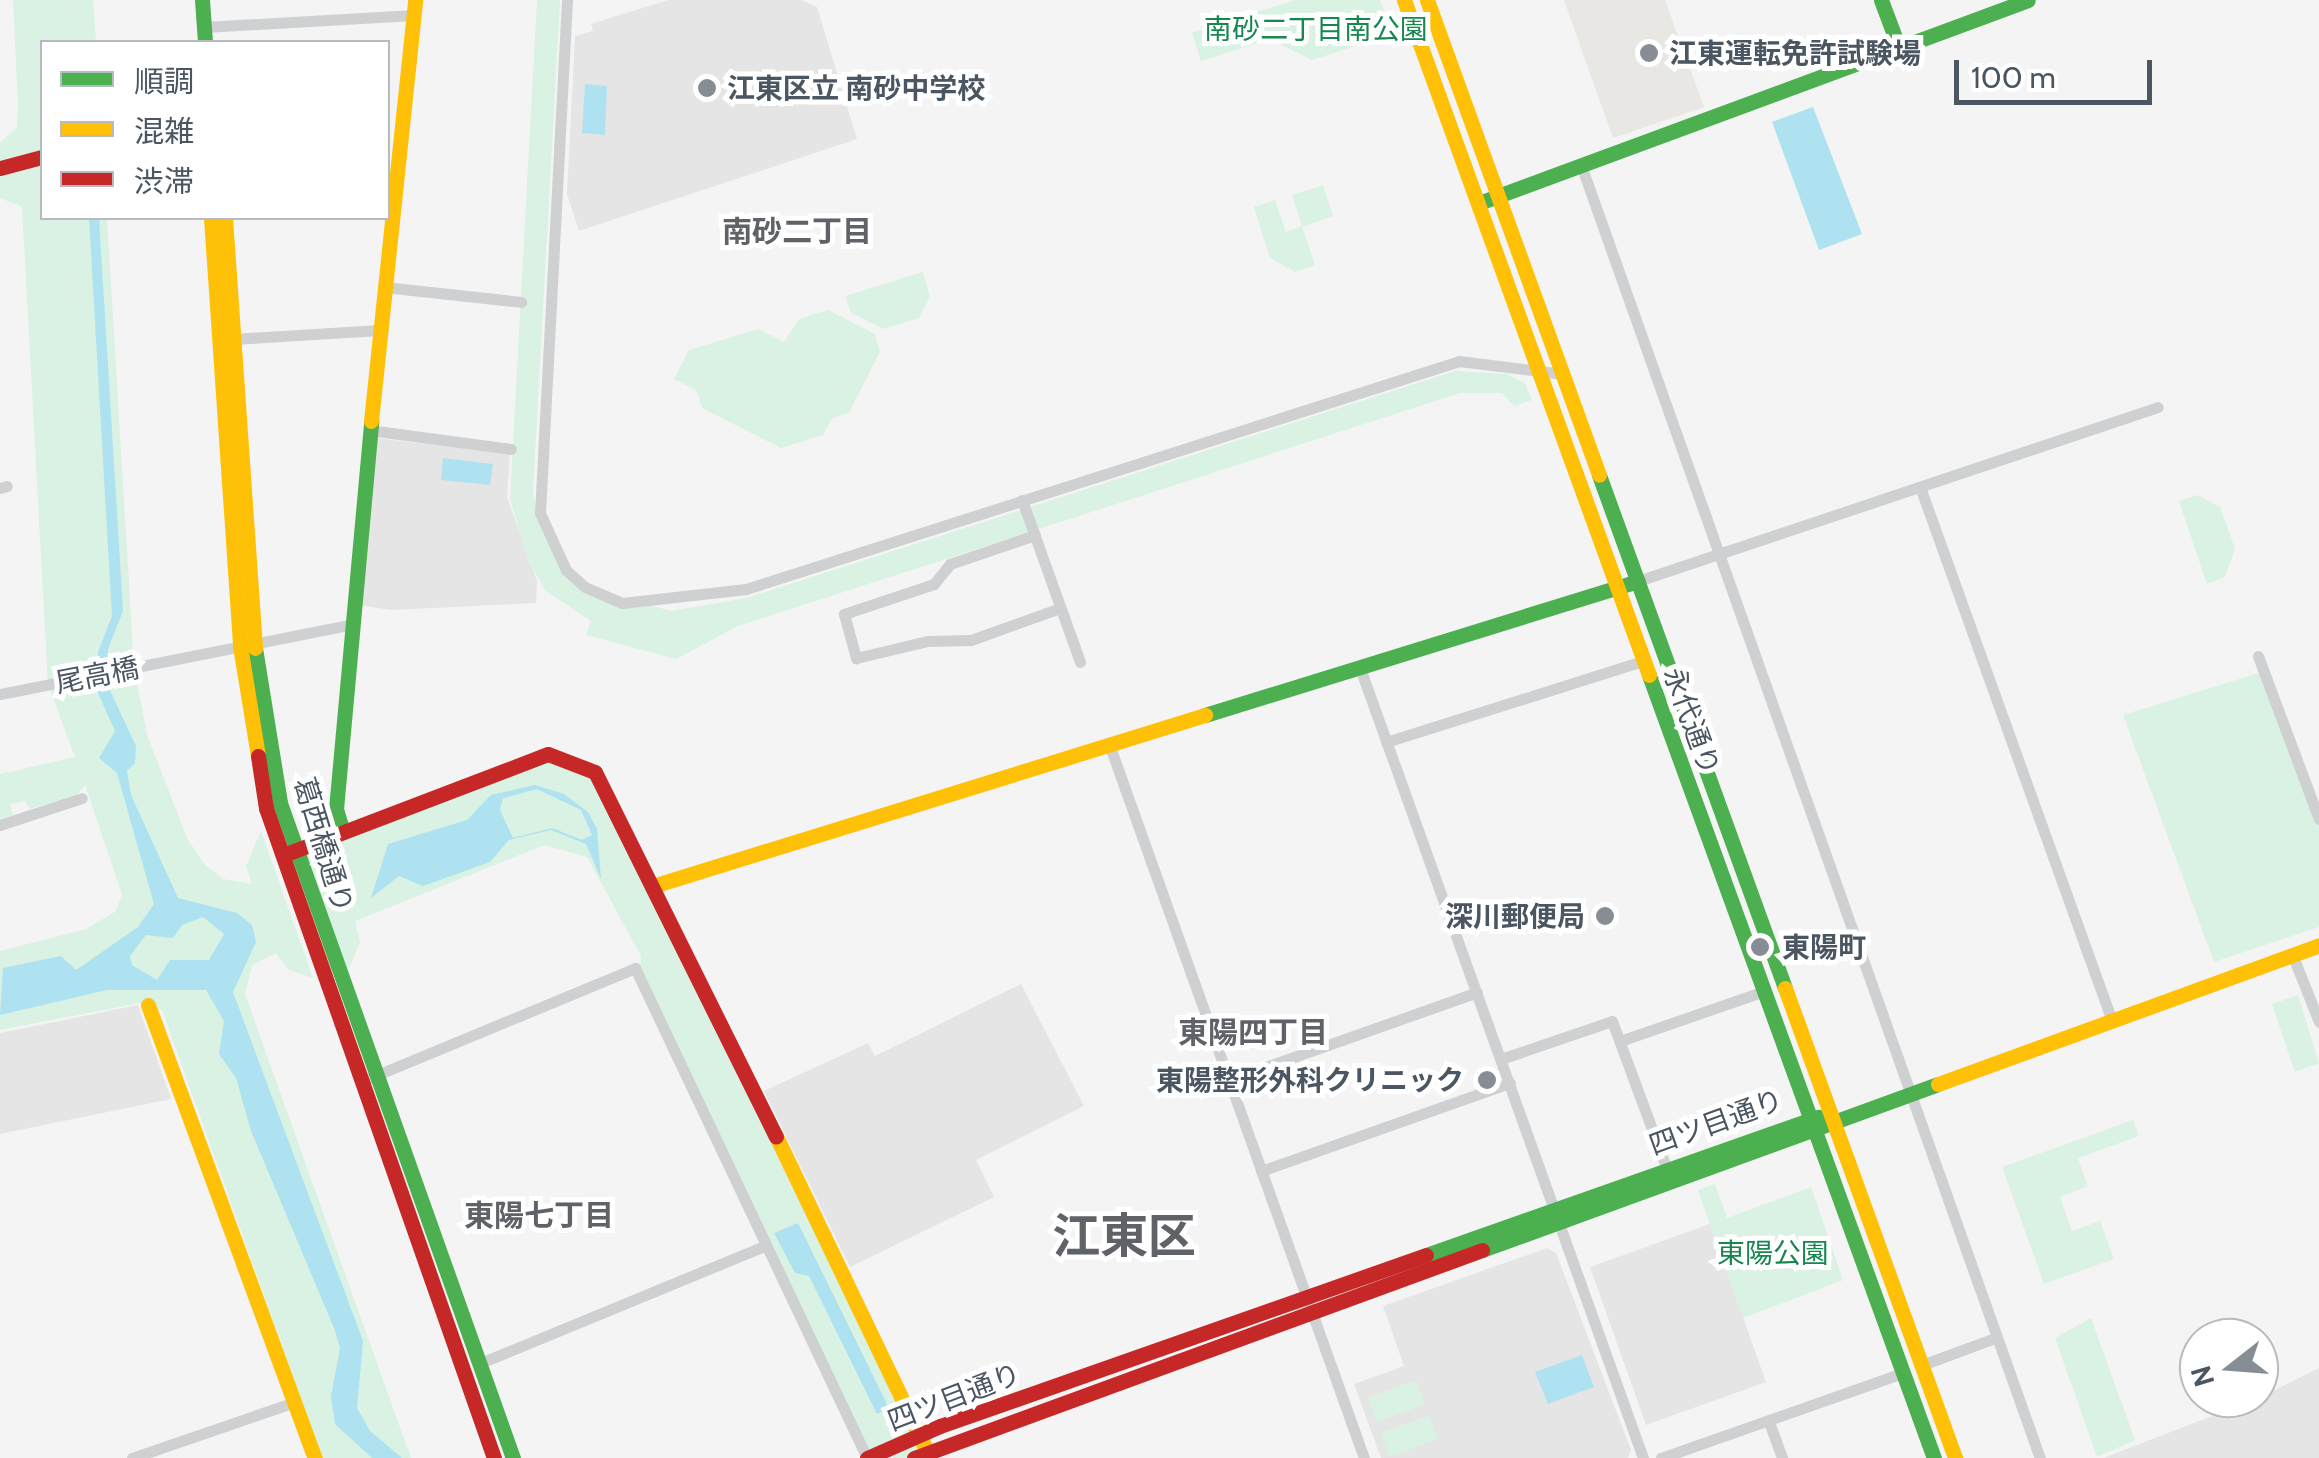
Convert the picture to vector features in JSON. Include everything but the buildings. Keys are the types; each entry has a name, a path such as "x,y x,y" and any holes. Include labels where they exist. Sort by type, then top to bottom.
{"main road":[{"path":"202,0 204,35"},
{"name":"永代通り","path":"1404,0 1934,1458"},
{"name":"永代通り","path":"1427,0 1955,1458"},
{"path":"1881,0 1898,48"},
{"path":"1479,203 2028,0"},
{"path":"342,832 336,809 349,625 415,7"},
{"path":"0,168 35,159"},
{"name":"葛西橋通り","path":"211,220 247,645 266,808 288,853 368,1078 494,1458"},
{"name":"葛西橋通り","path":"225,220 247,645"},
{"path":"656,885 1638,581"},
{"path":"288,853 538,757 562,755 581,761 608,787 924,1456"},
{"path":"1832,1118 2319,945"},
{"path":"148,1005 315,1458"},
{"name":"葛西橋通り","path":"368,1078 513,1458"},
{"name":"四ツ目通り","path":"870,1457 917,1436 1666,1167 1832,1118"},
{"name":"四ツ目通り","path":"924,1456 1559,1224 1812,1124"}],"street":[{"path":"567,0 540,494 545,532 566,570 585,586 622,603 673,601 746,589 1459,360 1563,374"},
{"path":"204,35 415,7"},
{"path":"390,96 406,95"},
{"path":"1581,165 2040,1458"},
{"path":"384,287 521,302"},
{"path":"233,340 380,330"},
{"path":"1638,581 2158,407"},
{"path":"369,430 511,449"},
{"path":"1920,487 2111,1018"},
{"path":"1022,500 1080,662"},
{"path":"1035,535 950,564 934,584 844,614 856,658 928,641 971,640 1060,608"},
{"name":"尾高橋","path":"0,694 349,625"},
{"path":"2258,656 2319,818"},
{"path":"1386,742 1644,661"},
{"path":"1360,668 1643,1458"},
{"path":"1109,744 1364,1458"},
{"path":"0,825 82,798"},
{"path":"2292,954 2319,1022"},
{"path":"368,1078 635,968 764,1246 870,1457"},
{"path":"1620,1041 1764,991"},
{"path":"1229,1080 1477,992"},
{"path":"1501,1059 1606,1020 1620,1041 1666,1167"},
{"path":"1261,1171 1510,1084"},
{"path":"478,1364 764,1246"},
{"path":"1922,1365 1996,1338"},
{"path":"1662,1458 1903,1373"},
{"path":"132,1458 294,1402"},
{"path":"1768,1422 1782,1458"}],"shaded area":[{"name":"江東区立 南砂中学校","path":"668,0 802,0 817,7 857,139 579,231 567,194 575,36 593,31 591,24"},
{"path":"1564,0 1665,0 1704,107 1613,138"},
{"path":"375,438 510,453 507,497 537,581 536,603 391,610 359,605"},
{"path":"1021,984 1084,1106 976,1160 994,1197 850,1267 764,1091 868,1043 875,1056"},
{"path":"138,1005 171,1099 0,1134 0,1033"},
{"path":"1710,1224 1766,1382 1646,1425 1590,1267"},
{"path":"1547,1248 1556,1253 1631,1450 1628,1458 1381,1458 1354,1384 1404,1366 1383,1306"},
{"path":"2319,1368 2319,1458 2103,1458 2207,1418 2279,1418 2279,1388"}],"green space":[{"path":"13,0 93,0 96,40 40,40 40,220 107,220 134,667 147,735 188,840 205,865 223,879 252,884 246,866 261,831 313,978 289,970 276,953 252,965 245,994 411,1458 322,1458 162,1010 140,1003 0,1030 0,951 86,929 116,911 122,895 85,785 76,796 29,809 26,801 10,804 13,815 0,819 0,774 75,757 48,685 22,207 0,198 0,143 17,127"},
{"path":"537,0 560,0 533,493 543,533 585,587 671,611 746,598 1455,371 1507,374 1525,383 1532,400 1514,406 1502,393 1460,393 738,626 676,659 586,635 591,621 546,591 528,560 510,499"},
{"name":"南砂二丁目南公園","path":"1295,0 1380,0 1393,34 1312,60 1270,39 1201,61 1192,33"},
{"path":"1323,185 1333,216 1302,227 1315,265 1295,272 1270,258 1254,207 1275,200 1286,232 1302,226 1292,195"},
{"path":"923,272 930,297 919,318 883,329 851,313 845,296"},
{"path":"828,310 875,334 880,352 849,413 832,418 823,435 781,448 702,408 697,391 674,379 689,350 758,329 784,342 799,319"},
{"path":"2198,495 2220,507 2235,549 2225,577 2207,584 2179,501"},
{"path":"2262,672 2319,819 2319,927 2214,962 2123,715"},
{"path":"549,759 579,766 604,790 925,1458 872,1458 640,967 641,956 587,857 544,845 355,921 360,942 349,969 317,973 269,839 305,852"},
{"path":"2298,995 2319,1063 2295,1072 2272,1004"},
{"path":"2133,1120 2139,1136 2078,1158 2088,1186 2060,1197 2072,1231 2100,1221 2114,1259 2044,1284 2002,1167"},
{"name":"東陽公園","path":"1715,1184 1727,1218 1811,1187 1843,1280 1743,1318 1698,1190"},
{"path":"2091,1318 2135,1440 2097,1457 2055,1338"},
{"path":"1416,1380 1425,1404 1377,1422 1368,1398"},
{"path":"1429,1415 1438,1439 1389,1457 1381,1433"}],"water":[{"path":"585,84 607,86 605,135 582,133"},
{"path":"1813,107 1862,234 1819,250 1772,122"},
{"path":"89,220 99,220 123,611 108,649 107,684 136,746 135,763 127,771 131,795 178,898 237,913 252,925 256,942 233,992 363,1341 357,1408 370,1431 402,1458 372,1458 335,1424 331,1396 340,1348 251,1131 236,1078 219,1054 224,1021 206,990 107,990 0,1015 3,968 61,956 76,970 138,927 154,904 117,773 99,758 115,731 98,693 98,652 112,616","holes":["203,917 224,934 209,960 170,960 157,980 132,965 130,956 146,935 173,938 182,925"]},
{"path":"443,458 493,464 490,485 441,480"},
{"path":"535,785 564,794 588,812 597,829 601,879 586,844 551,830 509,840 490,862 423,886 399,876 371,898 388,844 467,820 491,795","holes":["537,789 581,810 592,835 582,840 552,828 513,838 500,810 503,798"]},
{"path":"798,1223 889,1408 877,1414 809,1276 795,1273 774,1233"},
{"path":"1582,1355 1594,1387 1548,1404 1535,1372"}],"traffic: fast":[{"path":"202,0 205,40"},
{"path":"1881,0 1899,48"},
{"path":"1479,203 2028,0"},
{"path":"343,832 336,809 371,421"},
{"path":"1599,475 1785,988"},
{"path":"1205,715 1638,581"},
{"path":"255,648 280,803 513,1458"},
{"path":"1649,675 1934,1458"},
{"path":"1482,1250 1938,1084"},
{"path":"1426,1255 1818,1117"}],"traffic: slow":[{"path":"371,421 415,0"},
{"path":"1404,0 1649,675"},
{"path":"1427,0 1599,475"},
{"path":"211,220 240,646 258,756"},
{"path":"225,220 255,648"},
{"path":"656,885 1205,715"},
{"path":"1938,1084 2319,945"},
{"path":"1785,988 1955,1458"},
{"path":"148,1005 315,1458"},
{"path":"776,1136 928,1453"}],"traffic: jam":[{"path":"0,168 40,158"},
{"path":"286,854 548,754 595,772 776,1136"},
{"path":"258,756 266,808 494,1458"},
{"path":"914,1458 1482,1250"},
{"path":"867,1458 940,1426 1426,1255"}],"place":[{"name":"江東運転免許試験場","path":"1649,53"},
{"name":"江東区立 南砂中学校","path":"707,88"},
{"name":"深川郵便局","path":"1605,916"},
{"name":"東陽町","path":"1760,947"},
{"name":"東陽整形外科クリニック","path":"1487,1080"}],"district":[{"name":"南砂二丁目","path":"797,232"},
{"name":"東陽四丁目","path":"1253,1033"},
{"name":"東陽七丁目","path":"539,1216"},
{"name":"江東区","path":"1124,1237"}]}
